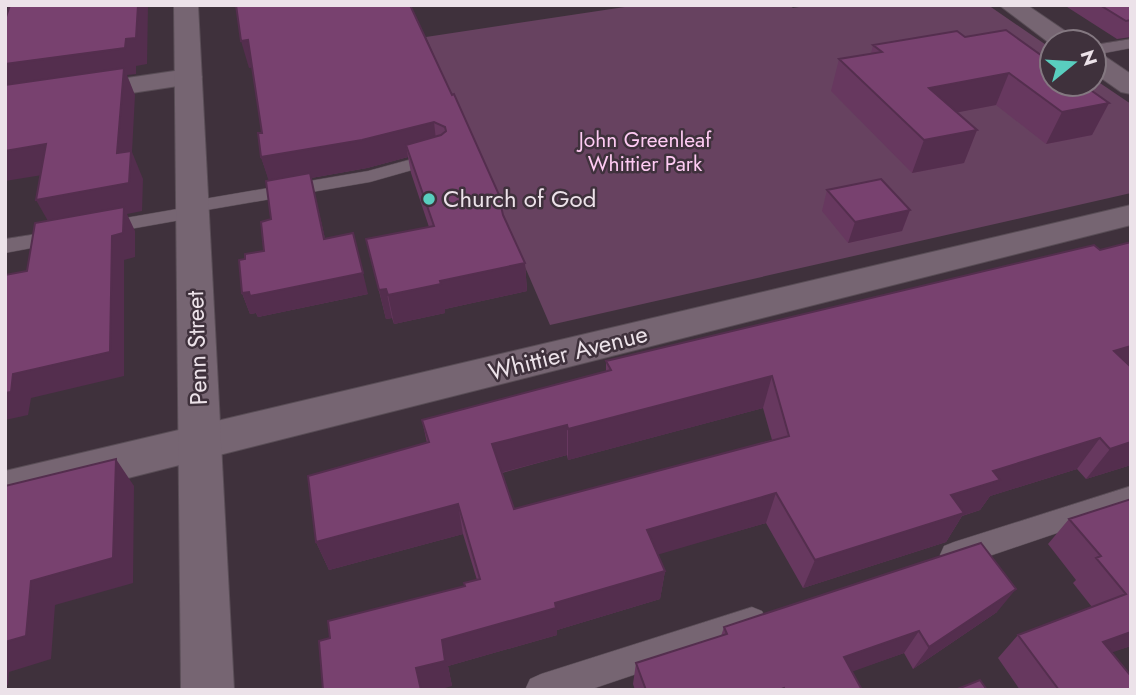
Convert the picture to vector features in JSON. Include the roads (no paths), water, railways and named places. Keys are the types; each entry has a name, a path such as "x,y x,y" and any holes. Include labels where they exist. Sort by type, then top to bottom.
{"street":[{"name":"Penn Street","path":"186,5 208,690"},
{"path":"1011,5 1045,28"},
{"path":"1108,70 1131,86"},
{"path":"5,104 188,77"},
{"name":"Whittier Avenue","path":"5,490 1131,215"}],"lane":[{"path":"1108,47 1131,43"},
{"path":"5,246 370,176 438,157"},
{"path":"934,561 1131,497"},
{"path":"541,690 777,612"}],"place":[{"name":"Church of God","path":"429,199"}],"park label":[{"name":"John Greenleaf Whittier Park","path":"645,152"}]}
